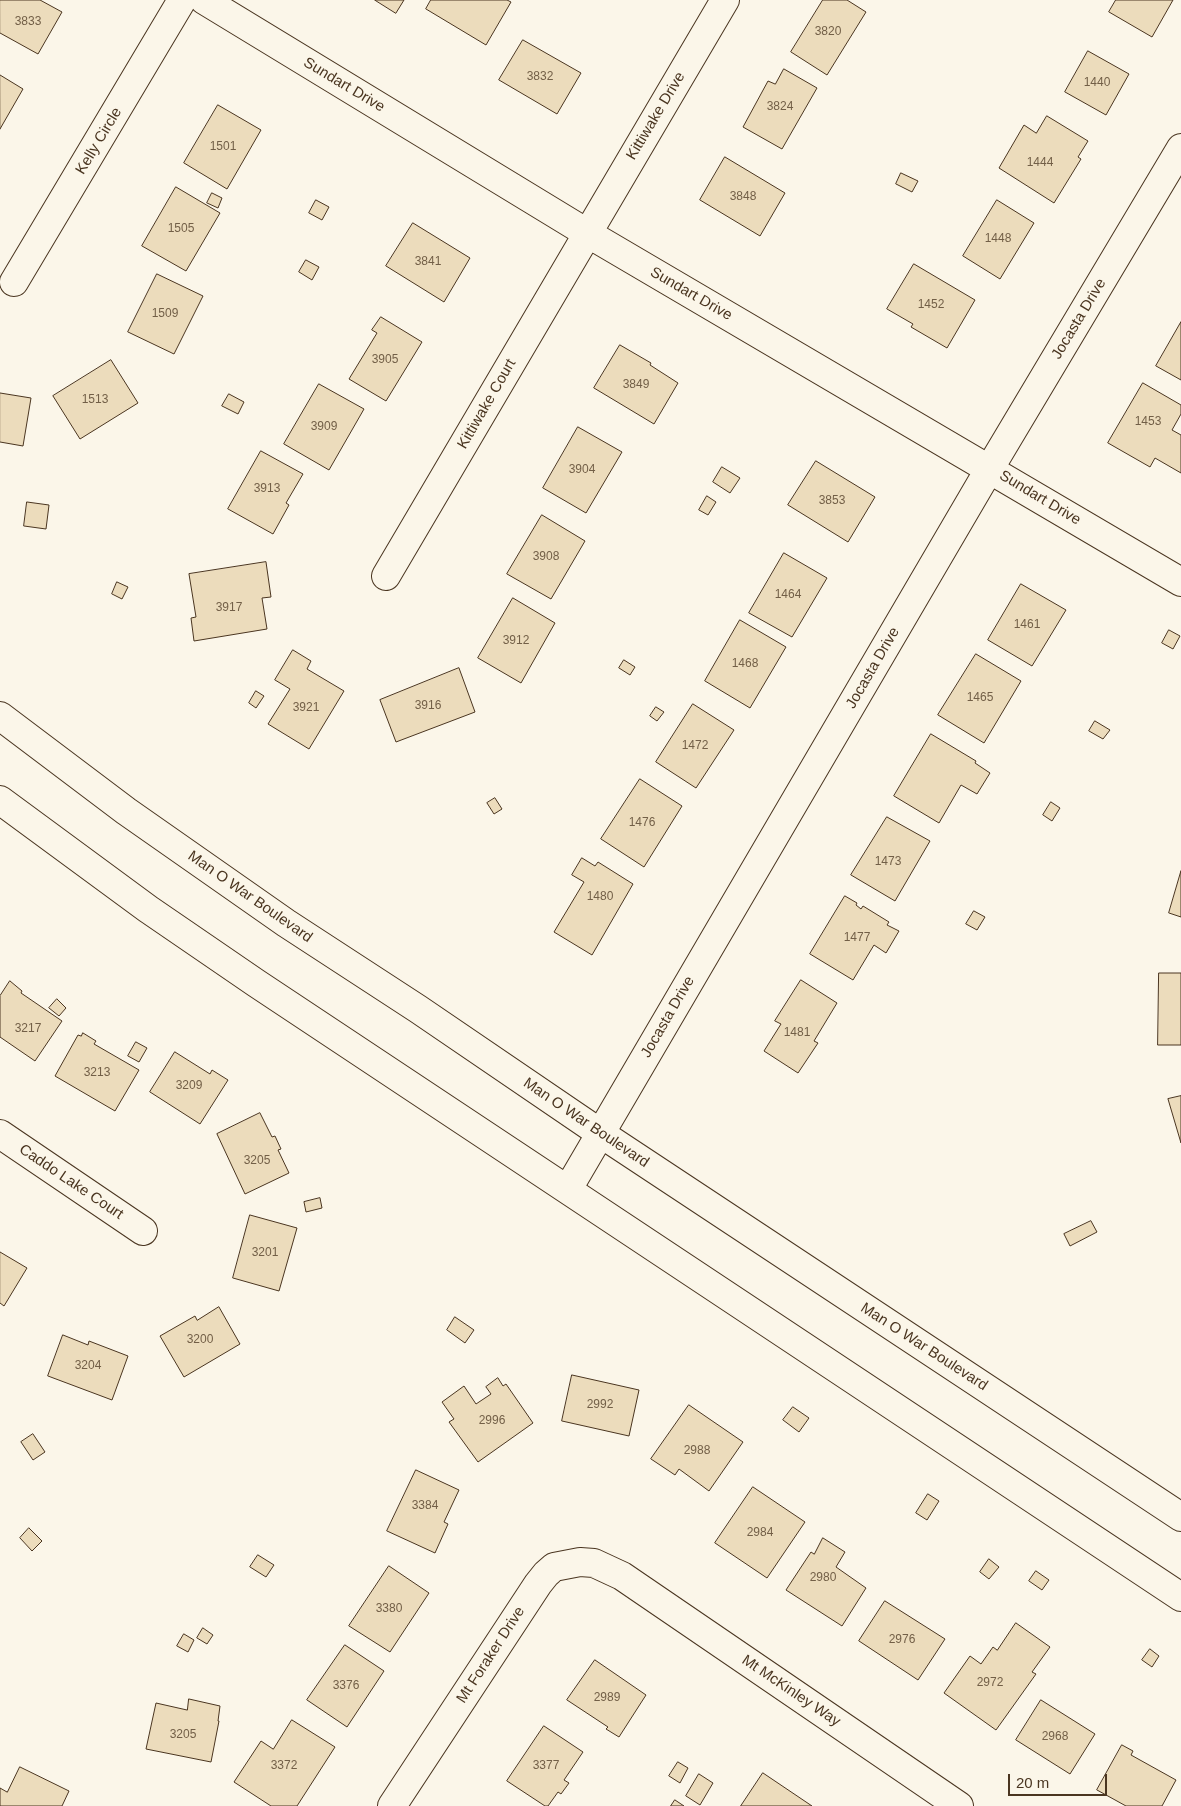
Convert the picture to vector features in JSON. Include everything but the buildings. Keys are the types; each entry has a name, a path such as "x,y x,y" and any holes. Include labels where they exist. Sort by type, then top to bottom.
{"street":[{"name":"Kelly Circle","path":"14,282 182,0"},
{"name":"Sundart Drive","path":"204,0 588,233 1181,582"},
{"name":"Kittiwake Drive","path":"588,233 725,0"},
{"name":"Jocasta Drive","path":"568,1190 990,468 1181,148"},
{"name":"Kittiwake Court","path":"386,576 588,233"},
{"name":"Man O War Boulevard","path":"0,716 21,734 118,805 286,923 1181,1517"},
{"path":"0,800 148,909 1181,1597"},
{"name":"Caddo Lake Court","path":"0,1134 143,1231"},
{"name":"Mt Foraker Drive","path":"392,1806 546,1574 554,1567 580,1562 594,1563 622,1576"},
{"name":"Mt McKinley Way","path":"622,1576 948,1803"}]}
